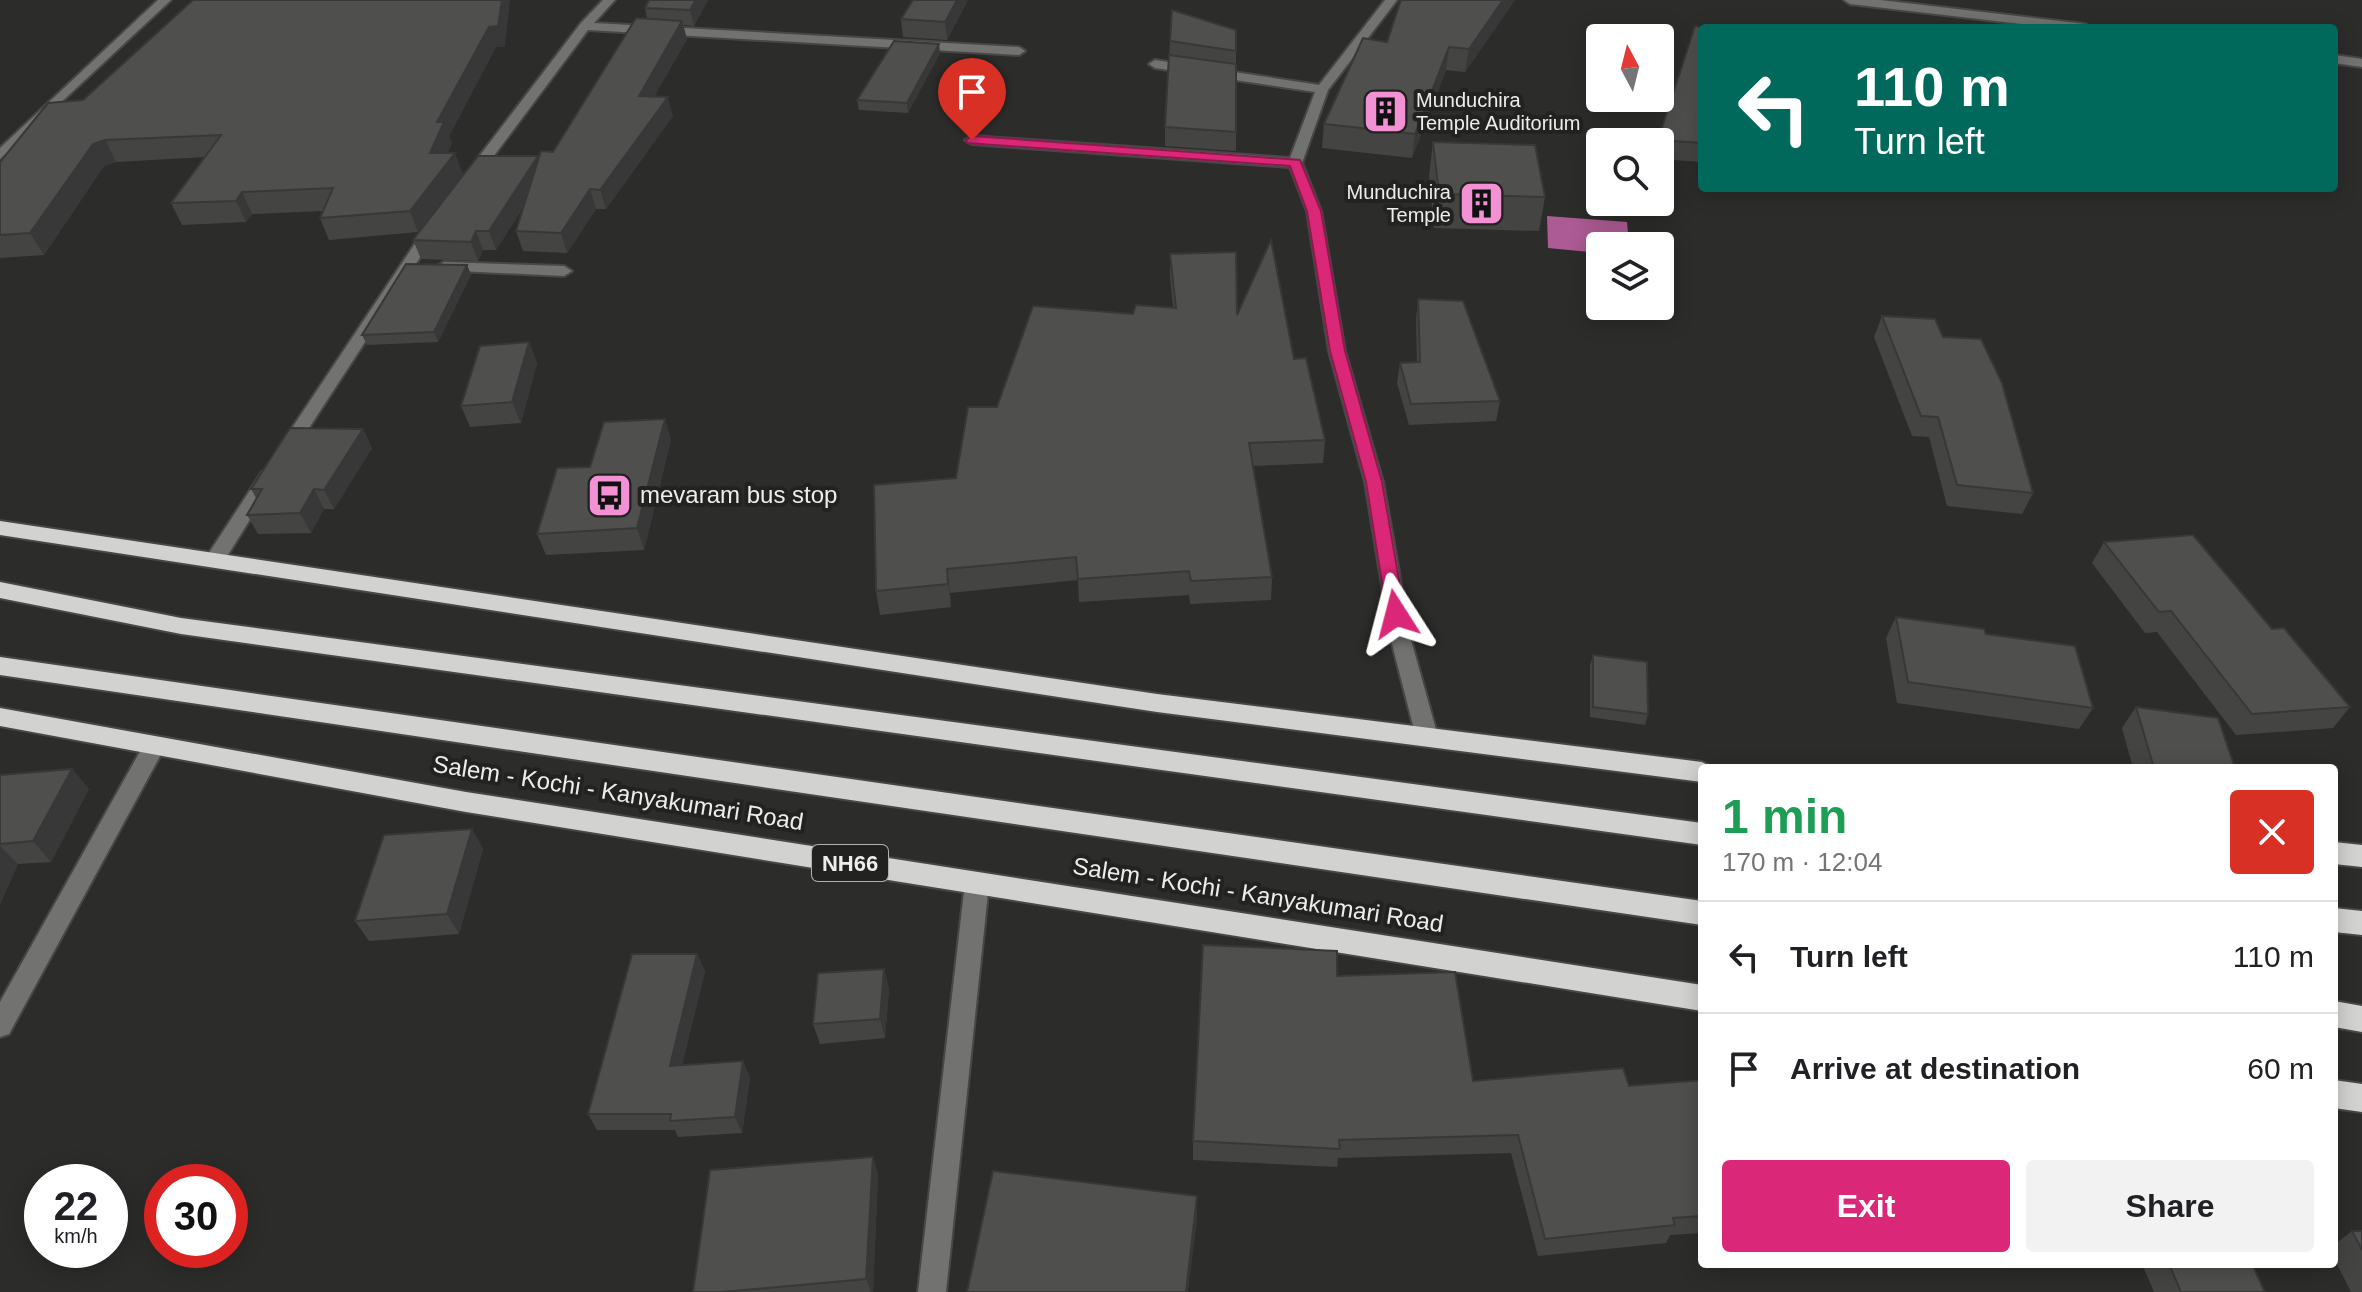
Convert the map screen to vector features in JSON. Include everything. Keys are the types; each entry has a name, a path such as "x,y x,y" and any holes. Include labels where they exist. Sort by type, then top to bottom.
{"highway":[{"path":"0,528 1141,701 1698,771"},
{"path":"0,590 181,626 1698,833"},
{"path":"0,666 1698,912"},
{"name":"Salem - Kochi - Kanyakumari Road","path":"0,717 482,804 1698,997"},
{"path":"2338,853 2362,856"},
{"path":"2338,920 2362,923"},
{"path":"2338,1015 2362,1019"},
{"path":"2338,1095 2362,1098"}],"street":[{"path":"0,155 165,0"},
{"path":"461,191 585,26 609,0"},
{"path":"1391,0 1322,89 1295,163 1314,211 1337,351 1374,482 1401,640 1427,737"},
{"path":"1850,0 2051,24"},
{"path":"585,26 1019,51"},
{"path":"2338,60 2362,63"},
{"path":"1155,64 1322,89"},
{"path":"972,140 1295,163"},
{"path":"214,561 404,266 442,216"},
{"path":"404,266 564,271"},
{"path":"0,1026 155,745"},
{"path":"932,1292 977,883"}],"shaded area":[{"path":"1547,216 1627,222 1628,232 1586,232 1586,252 1548,248"}],"building":[{"path":"193,0 502,0 498,26 489,27 437,122 444,122 430,153 455,153 410,211 320,218 333,188 242,192 236,201 171,203 221,135 105,140 93,144 30,233 0,235 0,162 48,103 83,100"},
{"path":"649,0 696,0 690,10 645,8"},
{"path":"913,0 957,0 945,22 901,19"},
{"path":"1401,0 1503,0 1469,49 1449,47 1415,134 1324,124 1363,38 1387,42"},
{"path":"1172,10 1236,30 1236,51 1170,41"},
{"path":"636,18 682,21 639,96 668,97 600,190 590,189 561,233 516,231 541,151 553,152"},
{"path":"1695,26 1698,27 1698,143 1674,141 1674,128 1662,128 1667,112 1674,112 1674,91"},
{"path":"894,41 939,44 907,103 857,100"},
{"path":"1169,55 1236,64 1236,132 1165,127"},
{"path":"1433,142 1535,145 1545,197 1439,194"},
{"path":"478,156 538,156 489,231 476,231 471,242 413,240"},
{"path":"1271,240 1294,359 1306,358 1325,440 1249,443 1272,577 1191,581 1189,571 1078,579 1076,557 947,569 948,584 876,591 874,485 956,478 968,407 997,407 1033,306 1133,314 1136,305 1176,308 1170,254 1236,252 1237,315"},
{"path":"406,264 467,265 434,332 362,335"},
{"path":"1418,299 1463,301 1500,401 1411,404 1400,363 1420,362"},
{"path":"1882,316 1935,319 1943,337 1981,339 2002,383 2033,493 1957,485 1938,417 1921,416"},
{"path":"529,342 512,402 461,406 480,346"},
{"path":"665,419 637,528 537,534 557,468 590,467 604,422"},
{"path":"290,428 363,429 324,490 314,489 300,513 247,515 262,489 251,489"},
{"path":"2193,535 2272,629 2284,628 2350,707 2252,714 2171,611 2159,612 2104,542"},
{"path":"1896,617 2075,646 2093,708 1908,682"},
{"path":"1593,655 1647,662 1648,714 1593,707"},
{"path":"2136,707 2218,718 2234,764 2153,764"},
{"path":"72,769 33,841 0,844 0,775"},
{"path":"472,829 447,914 355,921 384,835"},
{"path":"1203,945 1337,951 1337,976 1455,972 1473,1081 1623,1068 1629,1086 1698,1080 1698,1216 1673,1218 1675,1225 1545,1239 1518,1135 1339,1140 1340,1149 1193,1141"},
{"path":"632,954 697,954 670,1066 743,1061 735,1117 670,1121 671,1114 588,1114"},
{"path":"884,969 880,1019 813,1024 818,973"},
{"path":"873,1157 866,1279 693,1292 710,1170"},
{"path":"993,1171 1197,1196 1186,1292 967,1292"},
{"path":"2352,1231 2362,1231 2362,1250"},
{"path":"2171,1268 2254,1268 2265,1292 2181,1292"}],"place":[{"name":"Munduchira Temple Auditorium","path":"1385,111"},
{"name":"Munduchira Temple","path":"1482,204"},
{"name":"mevaram bus stop","path":"609,495"}],"route":[{"path":"972,140 1207,154 1295,163 1314,211 1337,351 1374,482 1396,614"}]}
